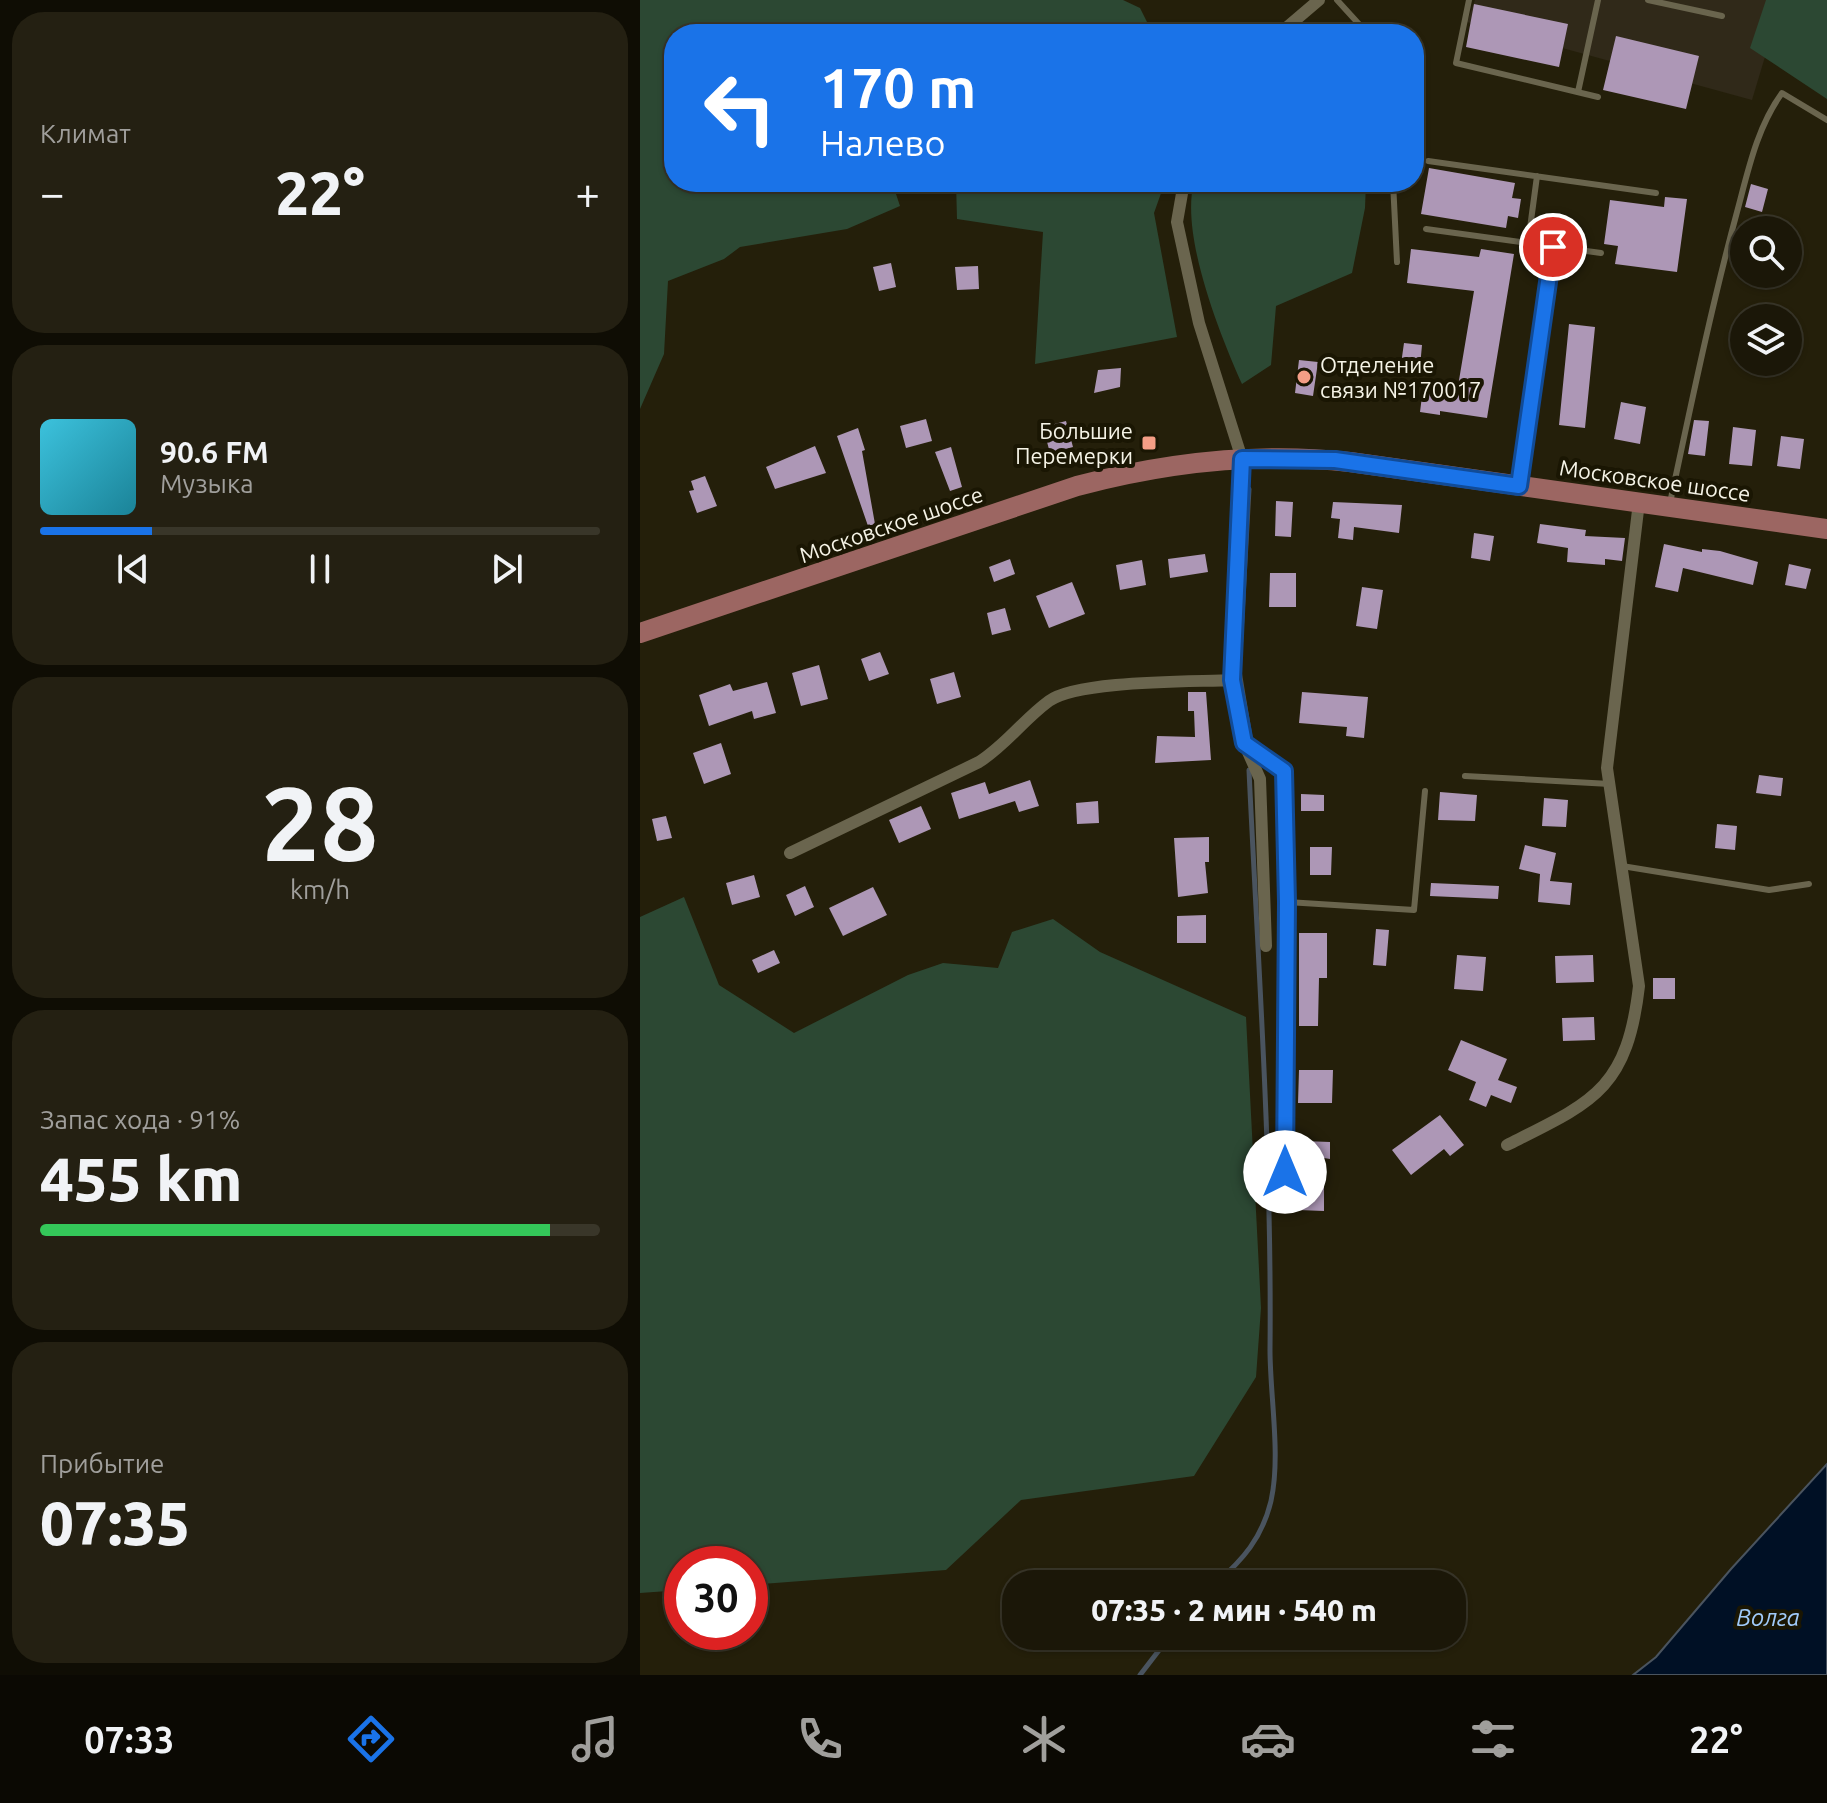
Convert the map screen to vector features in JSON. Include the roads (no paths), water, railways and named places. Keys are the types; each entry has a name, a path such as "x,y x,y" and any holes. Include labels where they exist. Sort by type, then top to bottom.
{"main road":[{"name":"Московское шоссе","path":"640,633 1077,486 1150,469 1242,459 1335,460 1827,529"}],"street":[{"path":"1291,24 1319,0"},
{"path":"1182,192 1177,222 1199,323 1242,459 1232,680 1244,743 1260,779 1266,946"},
{"path":"1507,1145 1581,1108 1614,1074 1628,1045 1639,986 1607,768 1639,502"},
{"path":"790,853 979,762 1002,748 1049,701 1065,694 1109,687 1232,680"},
{"path":"1244,743 1284,771 1287,902 1285,1172"}],"lane":[{"path":"1337,0 1359,24"},
{"path":"1469,0 1456,63 1598,97"},
{"path":"1578,92 1598,0"},
{"path":"1648,0 1722,16"},
{"path":"1669,506 1716,288 1756,145 1771,108 1782,93 1827,120"},
{"path":"1428,161 1656,193"},
{"path":"1528,243 1537,176"},
{"path":"1394,192 1397,262"},
{"path":"1426,229 1601,253"},
{"path":"1519,486 1553,247"},
{"path":"1465,776 1610,784"},
{"path":"1287,902 1414,910 1425,791"},
{"path":"1622,866 1769,890 1809,884"}],"water":[{"name":"Волга","path":"1827,1464 1827,1675 1633,1675 1656,1657"}],"waterway":[{"path":"1249,489 1239,671 1250,737"},
{"path":"1230,1570 1243,1557 1262,1526 1271,1501 1275,1465 1270,1368 1267,1132 1249,770"},
{"path":"1140,1675 1159,1650"}],"place":[{"name":"Отделение связи №170017","path":"1304,377"},
{"name":"Большие Перемерки","path":"1149,443"}]}
